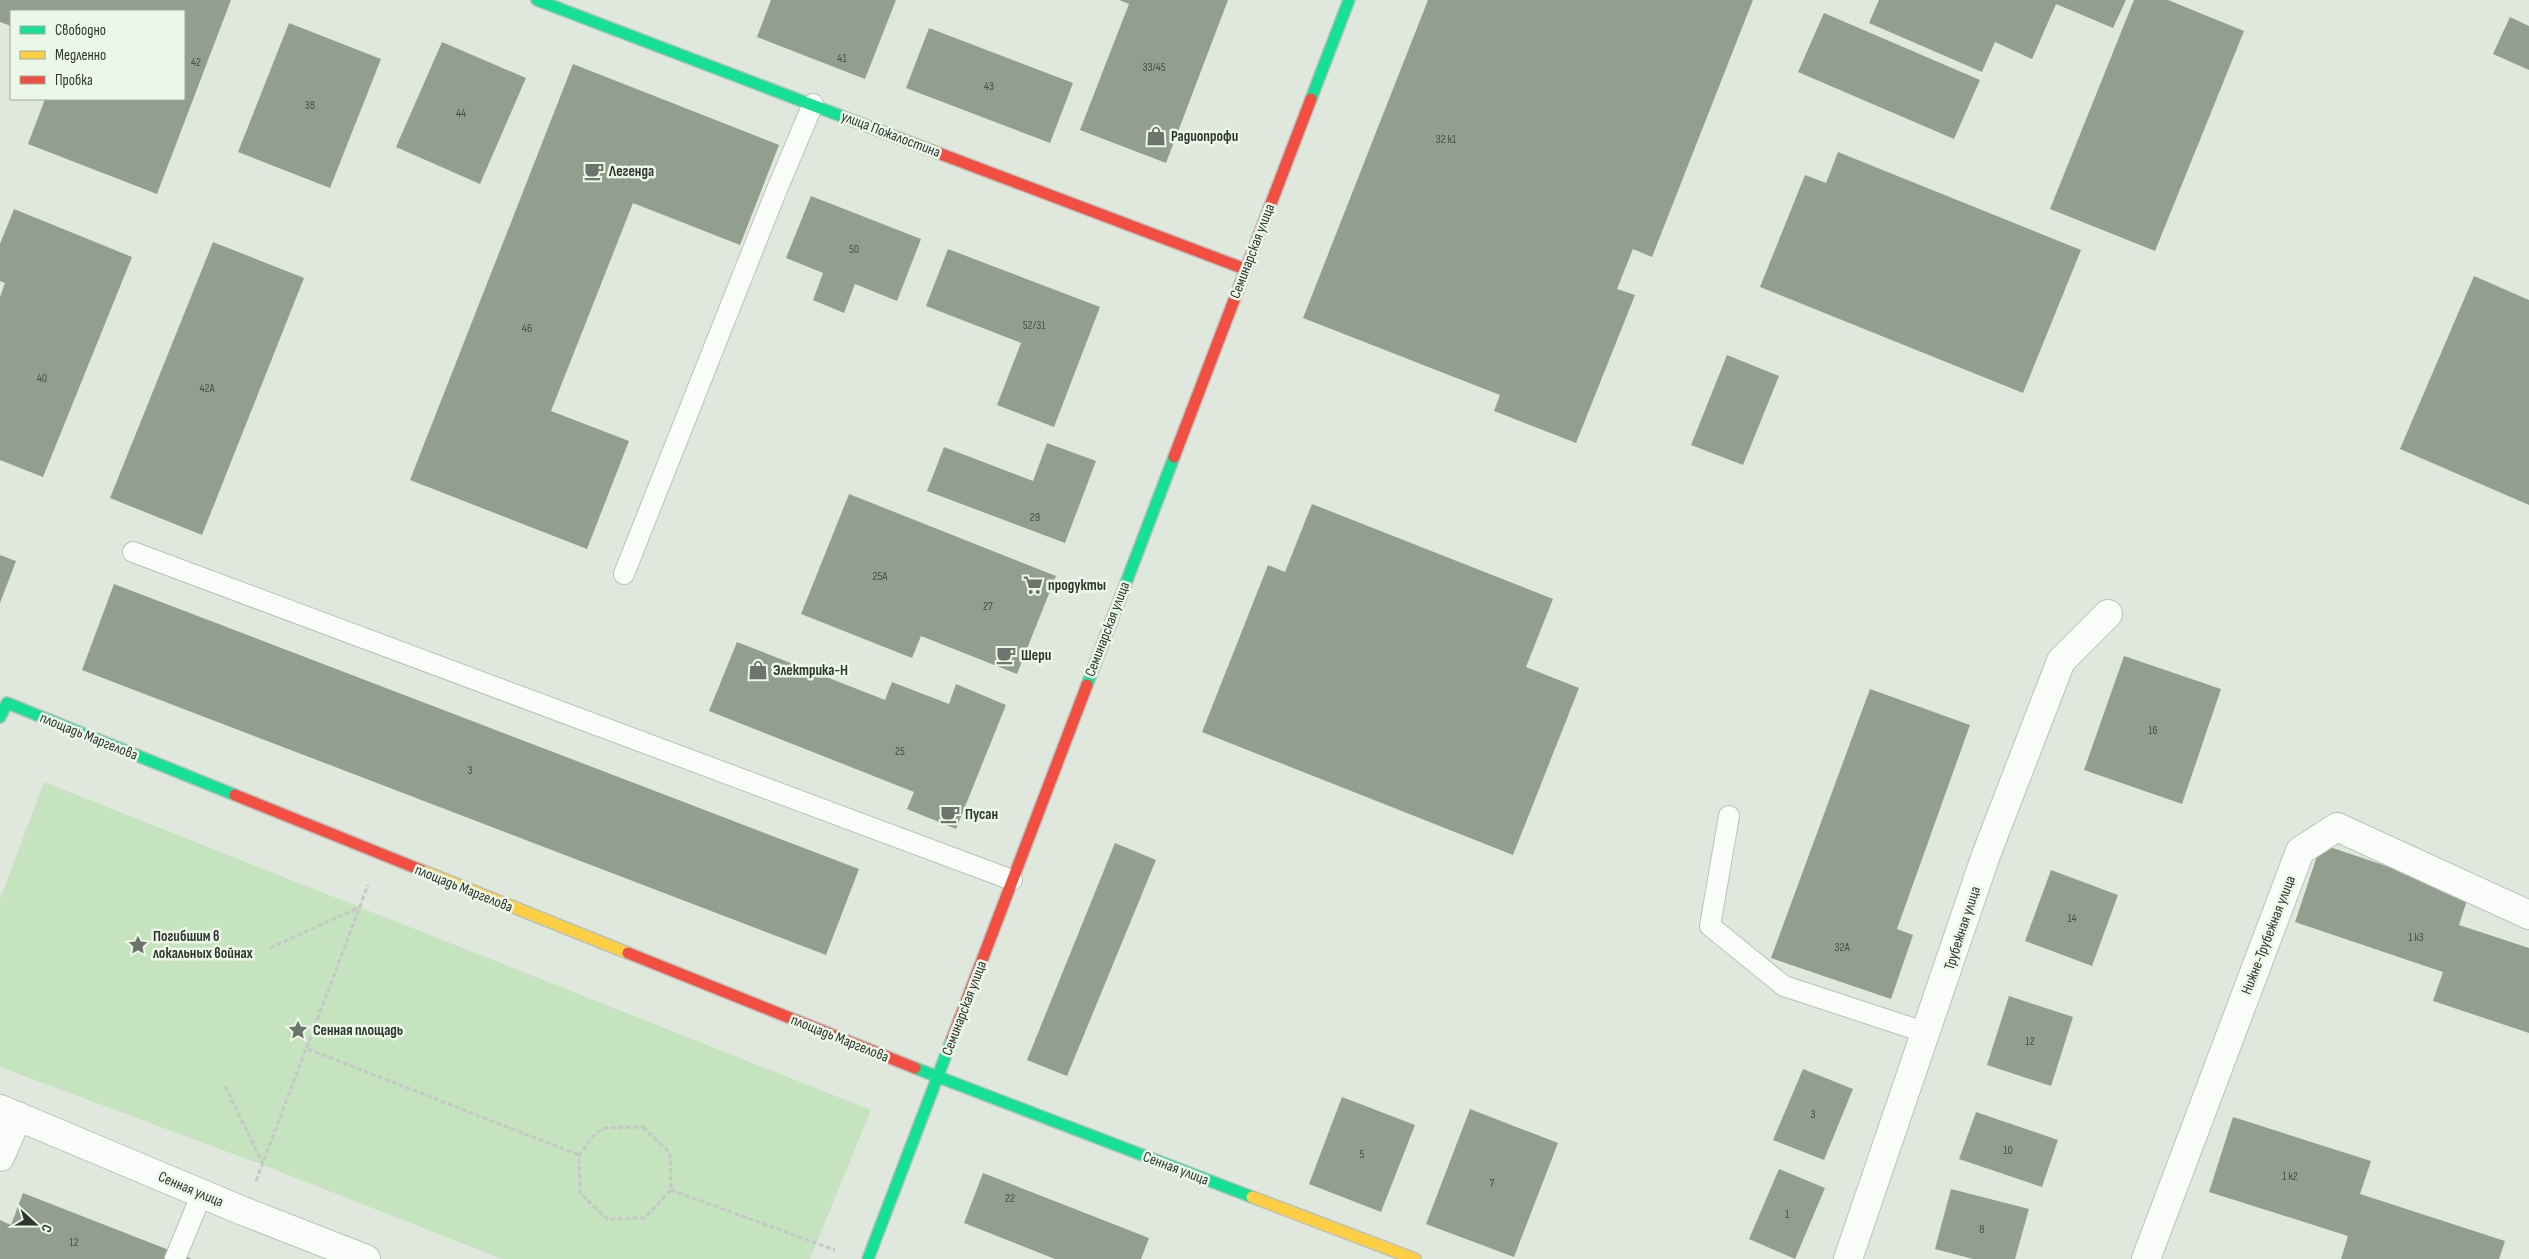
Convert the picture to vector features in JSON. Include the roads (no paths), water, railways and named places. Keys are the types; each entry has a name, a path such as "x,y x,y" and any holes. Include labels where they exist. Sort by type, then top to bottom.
{"street":[{"name":"улица Пожалостина","path":"537,0 1245,269"},
{"name":"Семинарская улица","path":"868,1259 1349,0"},
{"name":"Трубежная улица","path":"1848,1259 1927,1033 1986,855 2061,661 2108,614"},
{"name":"площадь Маргелова","path":"0,717 7,703 938,1077"},
{"name":"Нижне-Трубежная улица","path":"2146,1259 2300,851 2337,826 2529,915"},
{"name":"Сенная улица","path":"938,1077 1414,1259"},
{"name":"Сенная улица","path":"0,1157 9,1113 366,1259"}],"lane":[{"path":"624,574 774,194 813,104"},
{"path":"133,552 1012,880"},
{"path":"1729,816 1710,926 1749,960 1784,986 1927,1033"},
{"path":"175,1259 202,1193"}],"place":[{"name":"Радиопрофи","path":"1156,136"},
{"name":"Легенда","path":"594,171"},
{"name":"продукты","path":"1033,585"},
{"name":"Шери","path":"1006,655"},
{"name":"Электрика-Н","path":"758,670"},
{"name":"Пусан","path":"950,814"},
{"name":"Погибшим в локальных войнах","path":"138,945"},
{"name":"Сенная площадь","path":"298,1030"}]}
